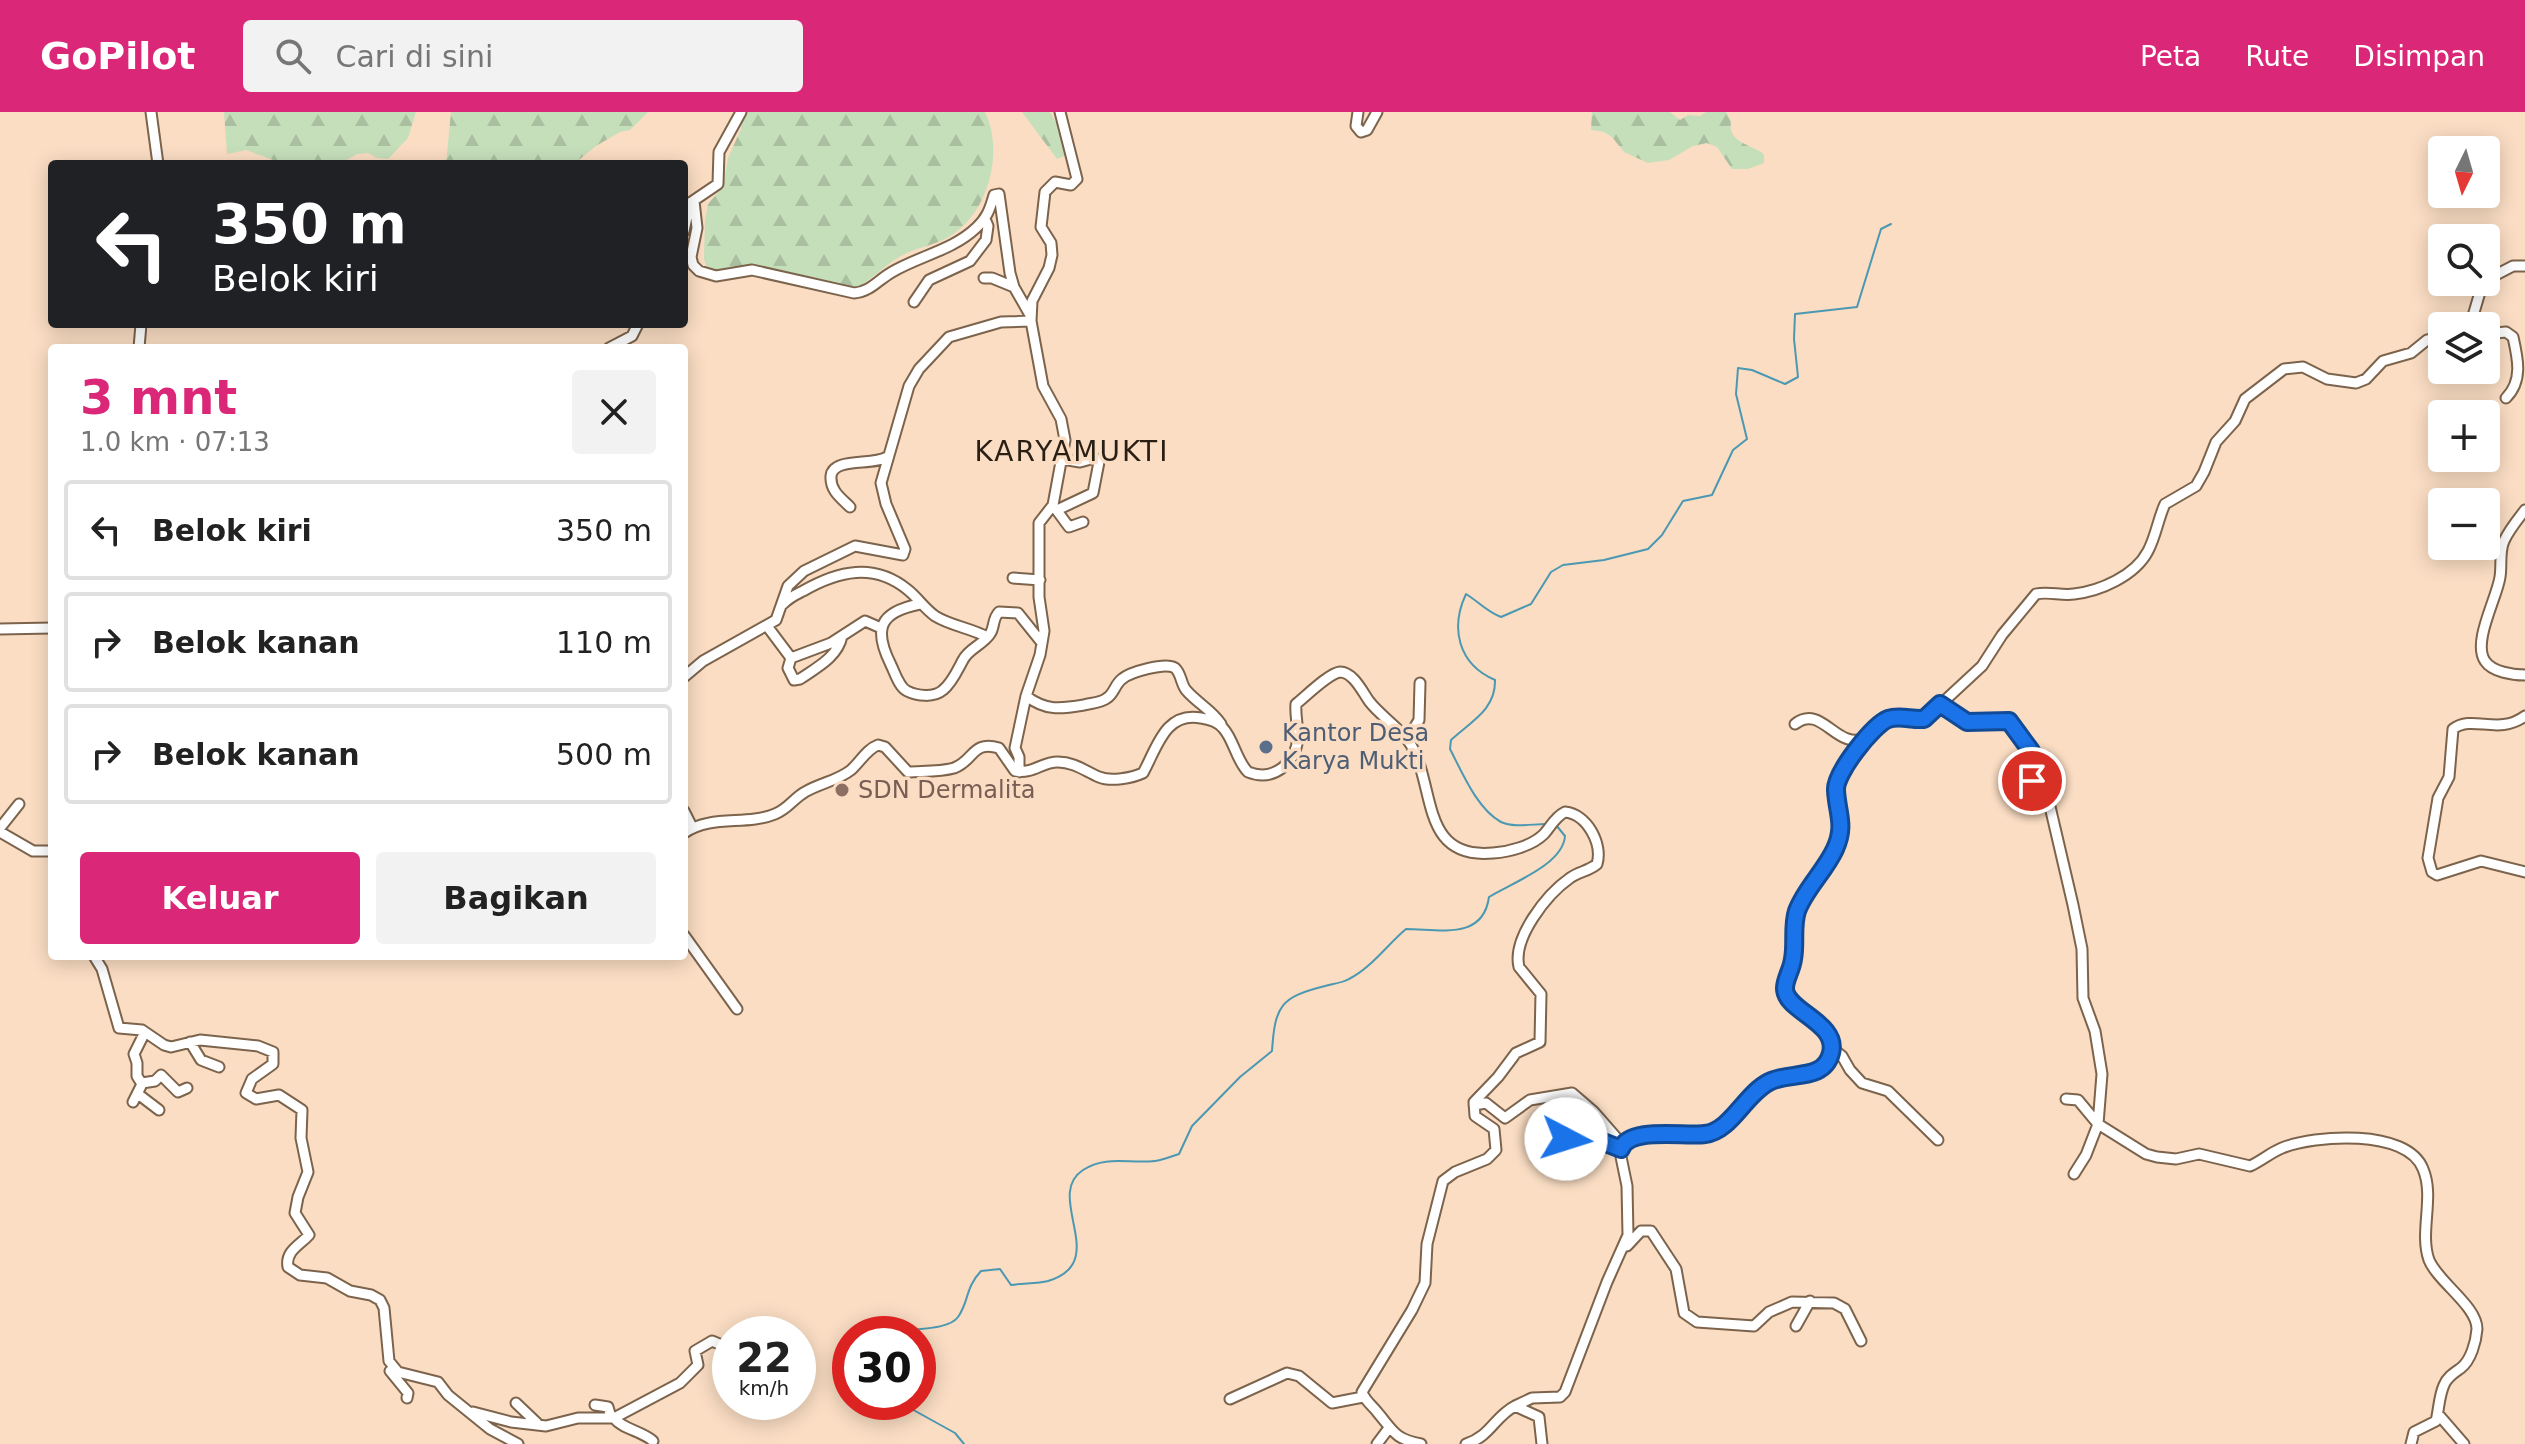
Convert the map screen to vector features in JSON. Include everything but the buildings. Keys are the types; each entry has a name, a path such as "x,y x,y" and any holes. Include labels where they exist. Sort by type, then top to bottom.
{"street":[{"path":"151,112 157,160"},
{"path":"688,209 718,184 719,152 741,112"},
{"path":"1031,319 1035,293 1049,268 1052,255 1051,243 1041,227 1045,192 1055,182 1071,185 1077,179 1060,112"},
{"path":"1358,112 1356,126 1361,132 1369,127 1377,112"},
{"path":"694,201 697,228 691,257 699,271 716,276 752,270 854,293 865,291 890,273 963,238 985,219 994,195 999,194 1014,287 1031,319 1043,386 1064,425 1065,440 1055,507 1069,527 1083,522"},
{"path":"914,302 928,281 970,261 986,240 988,226 985,219"},
{"path":"2500,273 2513,266 2525,266"},
{"path":"984,278 1014,287"},
{"path":"688,674 703,661 776,620 788,586 796,576 855,546 904,554 905,549 881,488 887,457 896,437 909,386 944,340 1001,322 1031,319"},
{"path":"617,344 632,336 636,328"},
{"path":"2500,333 2506,332 2513,337 2518,379 2515,390 2506,398"},
{"path":"1938,1140 1888,1091 1862,1083 1832,1048 1824,1030 1788,998 1784,987 1795,951 1798,908 1839,838 1842,822 1836,793 1838,778 1847,761 1884,721 1898,717 1924,719 1982,666 2002,635 2036,594 2070,595 2090,590 2121,578 2139,564 2147,554 2165,504 2196,486 2216,442 2235,421 2245,399 2271,378 2284,369 2297,366 2335,381 2356,383 2366,379 2383,361 2411,353 2428,340"},
{"path":"850,507 833,490 832,472 843,464 871,463 887,457"},
{"path":"1019,772 1015,746 1044,631 1039,597 1039,523 1055,507 1093,493 1099,462 1097,458 1080,462 1062,459"},
{"path":"2525,510 2505,538 2500,580 2485,627 2482,652 2484,660 2497,670 2525,675"},
{"path":"783,604 792,595 817,583 851,571 863,571 907,588 920,604 939,618 987,637"},
{"path":"1013,578 1040,580"},
{"path":"920,604 897,611 888,617 881,628 882,643 905,690 930,696 944,690 962,666 964,658 992,632 998,613 1014,611 1019,614 1042,643"},
{"path":"791,658 831,643 865,621 881,628"},
{"path":"767,626 791,658"},
{"path":"0,629 48,628"},
{"path":"791,658 788,668 792,678 800,679 830,658 842,636"},
{"path":"1026,696 1039,706 1051,709 1092,703 1108,698 1125,677 1147,669 1169,666 1178,671 1186,689 1209,709 1223,727 1248,772 1260,776 1277,772 1292,756 1296,746 1296,704 1340,672 1351,677 1374,708 1403,734 1418,761 1434,820 1450,843 1472,852 1496,853 1534,842 1565,812 1579,817 1597,843 1599,859 1593,868 1564,883 1527,928 1517,962 1522,974 1541,994 1540,1042 1516,1053 1498,1077 1477,1097 1475,1116 1494,1129 1496,1150 1487,1159 1455,1172 1443,1181 1427,1244 1425,1283 1412,1310 1363,1389 1363,1397 1398,1437 1421,1444"},
{"path":"1403,734 1411,733 1419,720 1420,683"},
{"path":"1940,704 1967,722 2009,721 2031,751 2029,776 2048,798 2080,942 2083,998 2095,1031 2103,1088 2098,1124 2086,1155 2074,1174"},
{"path":"2525,716 2510,724 2487,726 2465,723 2453,729 2449,777 2438,798 2428,858 2431,870 2437,875 2481,861 2525,872"},
{"path":"688,830 710,822 758,819 783,811 803,793 847,772 874,746 885,747 908,772 954,768 979,748 996,747 1002,751 1010,767 1019,772 1033,771 1047,763 1058,762 1080,766 1100,777 1136,776 1143,773 1156,745 1176,719 1198,717 1223,727"},
{"path":"1795,724 1811,719 1824,723 1845,740 1858,742 1869,737"},
{"path":"19,804 0,830 33,851 48,851"},
{"path":"688,941 737,1009"},
{"path":"96,960 104,977 117,1027 145,1032 171,1047 200,1040 258,1046 273,1052 273,1064 252,1079 246,1093 256,1099 279,1095 302,1110 301,1138 309,1166 295,1210 309,1235 292,1251 287,1264 300,1275 327,1278 350,1291 380,1300 384,1308 388,1368 405,1386 407,1398"},
{"path":"142,1083 136,1075 134,1054 145,1032"},
{"path":"190,1042 201,1060 219,1067"},
{"path":"1621,1146 1631,1138 1712,1133 1770,1082 1817,1071 1829,1059 1832,1048"},
{"path":"142,1083 155,1081 161,1075 178,1092 187,1088"},
{"path":"142,1083 136,1098 159,1110"},
{"path":"1466,1444 1477,1442 1503,1413 1515,1406 1532,1398 1563,1395 1628,1235 1629,1225 1621,1146 1594,1112 1572,1093 1530,1100 1507,1118 1497,1114 1486,1103 1474,1105"},
{"path":"2066,1099 2078,1100 2098,1124 2146,1154 2167,1159 2199,1154 2250,1166 2284,1147 2365,1138 2395,1144 2417,1159 2424,1169 2426,1250 2429,1259 2437,1274 2470,1313 2477,1329 2470,1357 2443,1386 2438,1414 2433,1423 2412,1434 2411,1444"},
{"path":"1551,1152 1561,1141 1580,1134 1621,1146"},
{"path":"1620,1255 1641,1231 1651,1231 1676,1269 1684,1313 1697,1322 1754,1326 1778,1307 1810,1301 1841,1305 1861,1341"},
{"path":"1796,1326 1810,1301"},
{"path":"466,1410 511,1422 546,1426 578,1418 612,1417 680,1383 698,1365 695,1351 712,1341"},
{"path":"389,1361 398,1372 438,1382 466,1410 496,1433 518,1444"},
{"path":"1230,1399 1287,1373 1299,1376 1332,1403 1363,1397"},
{"path":"516,1403 539,1425"},
{"path":"595,1405 608,1407 618,1423 653,1441"},
{"path":"1515,1406 1539,1417 1542,1444"},
{"path":"2438,1414 2464,1444"},
{"path":"1377,1444 1389,1428"}],"green space":[{"path":"224,112 416,112 408,138 388,159 368,153 357,154 347,160 273,160 246,150 227,154"},
{"path":"451,112 648,112 630,130 620,132 596,146 579,160 446,160"},
{"path":"741,112 985,112 993,144 990,179 975,211 952,235 901,256 855,289 762,270 718,274 708,271 704,259 705,220 708,204 723,187 728,158 741,129"},
{"path":"1022,112 1050,112 1063,135 1067,155 1057,159"},
{"path":"1592,112 1670,112 1680,120 1688,115 1726,112 1732,133 1744,144 1761,152 1764,163 1748,169 1732,169 1717,147 1707,143 1693,146 1669,160 1648,163 1624,152 1604,132 1591,130"}],"waterway":[{"path":"1546,824 1512,825 1492,816 1471,789 1450,749 1451,740 1487,707 1494,690 1495,680 1473,665 1461,644 1459,620 1466,594 1501,617 1531,604 1551,572 1563,565 1604,560 1648,549 1662,535 1683,501 1712,495 1733,450 1747,439 1736,394 1738,368 1752,370 1785,384 1798,377 1795,314 1857,307 1881,229 1891,224"},
{"path":"936,1327 953,1322 958,1317 972,1283 981,1271 1000,1269 1011,1285 1048,1281 1066,1272 1075,1259 1077,1244 1070,1196 1073,1181 1083,1170 1100,1163 1155,1161 1179,1154 1192,1126 1240,1077 1272,1051 1275,1023 1283,1005 1299,994 1343,982 1357,974 1406,929 1458,930 1478,921 1489,897 1534,872 1555,856 1565,836 1556,825"},
{"path":"932,1420 955,1433 964,1444"}],"place":[{"name":"Kantor Desa Karya Mukti","path":"1266,747"},
{"name":"SDN Dermalita","path":"842,790"}],"district":[{"name":"KARYAMUKTI","path":"1072,451"}],"route":[{"path":"1566,1139 1583,1134 1621,1149 1623,1142 1631,1138 1712,1133 1720,1130 1752,1095 1770,1082 1809,1075 1823,1067 1832,1048 1830,1040 1814,1019 1788,998 1784,987 1795,951 1798,908 1839,838 1842,822 1836,793 1838,778 1847,761 1877,726 1892,718 1924,719 1940,704 1967,722 2009,721 2017,736 2031,751 2028,771 2032,781"}]}
